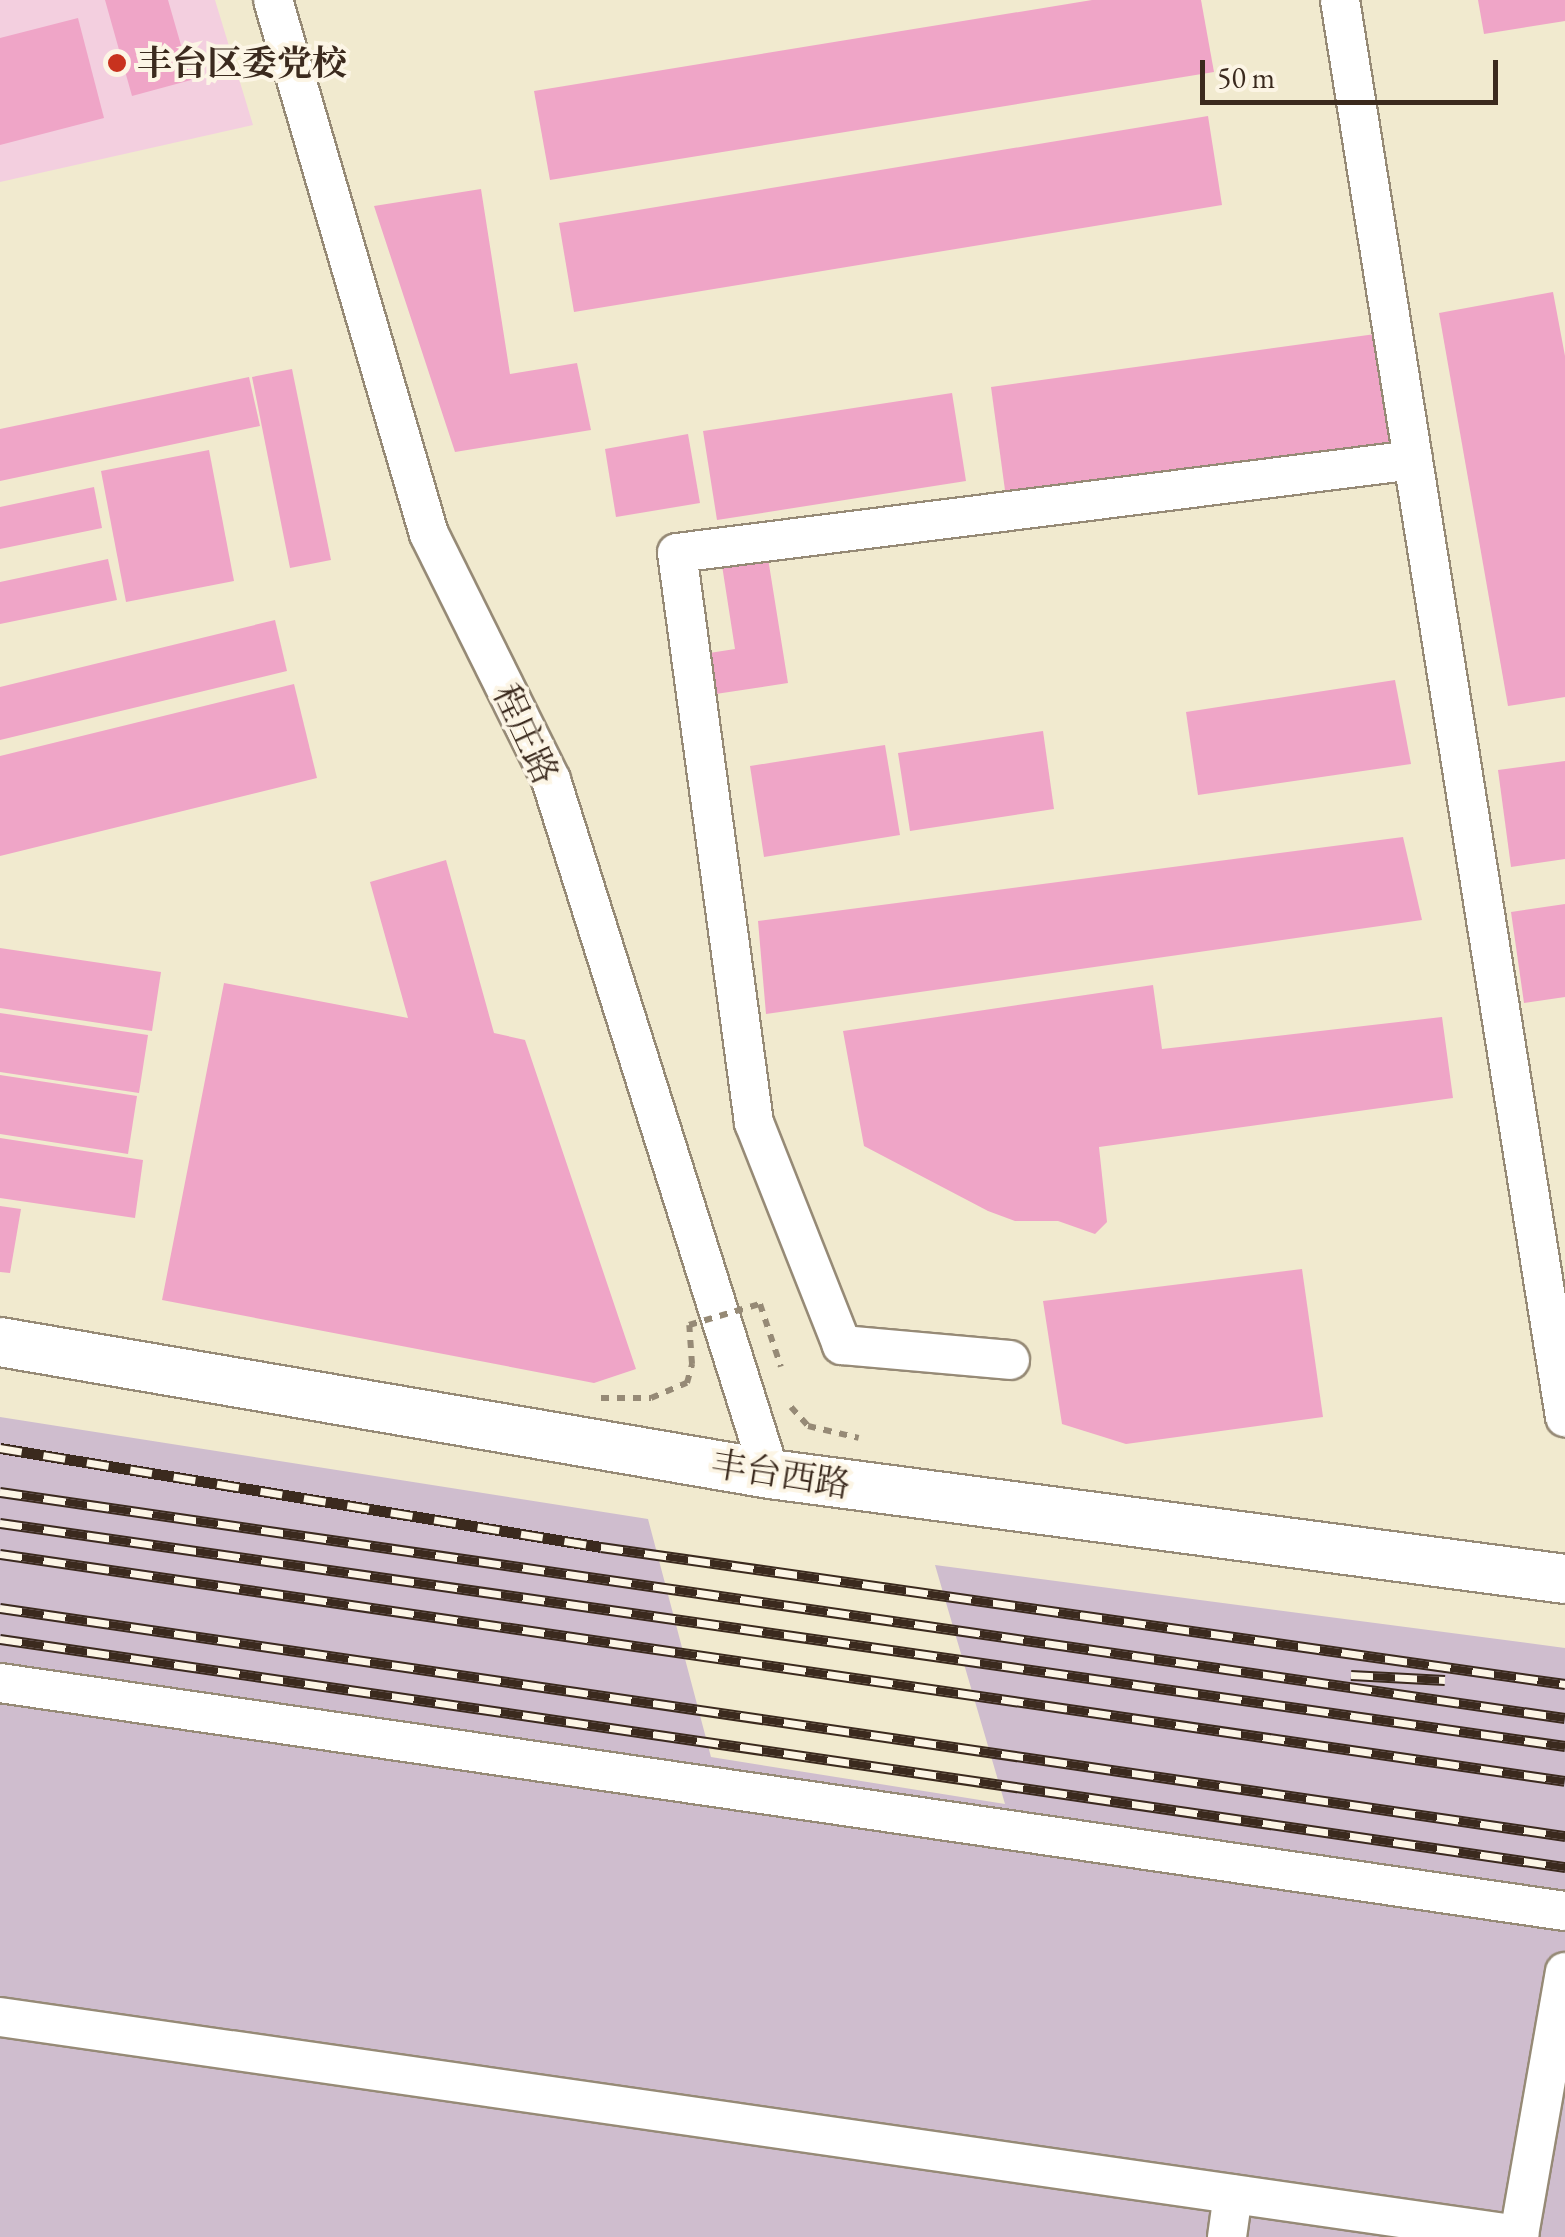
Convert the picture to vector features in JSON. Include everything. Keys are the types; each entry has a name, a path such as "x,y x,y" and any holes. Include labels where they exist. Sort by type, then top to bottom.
{"main road":[{"name":"丰台西路","path":"0,1342 770,1474 1565,1580"}],"street":[{"name":"程庄路","path":"273,0 429,534 551,780 770,1474"},
{"path":"1340,0 1565,1417"},
{"path":"1010,1360 842,1344 754,1124 677,553 1413,460"},
{"path":"0,1684 1565,1911"},
{"path":"0,2017 1519,2235 1565,1972"},
{"path":"1227,2237 1233,2194"}],"path":[{"path":"687,1383 692,1364 689,1325 760,1304 780,1367"}],"shaded area":[{"name":"丰台区委党校","path":"0,0 215,0 253,125 0,182"},
{"path":"0,1417 648,1519 711,1757 1005,1804 935,1565 1565,1648 1565,2237 0,2237"}],"building":[{"path":"105,0 168,0 191,80 132,96"},
{"path":"1092,0 1201,0 1214,72 550,180 534,91"},
{"path":"1478,0 1565,0 1565,21 1484,34"},
{"path":"78,18 104,118 0,145 0,38"},
{"path":"1208,116 1222,205 574,312 559,223"},
{"path":"481,189 510,374 577,363 591,430 455,452 374,206"},
{"path":"1553,292 1565,356 1565,697 1508,706 1439,313"},
{"path":"1390,332 1406,450 1007,505 991,387"},
{"path":"292,369 331,560 290,568 252,377"},
{"path":"249,377 260,426 0,481 0,429"},
{"path":"952,393 966,481 717,520 703,431"},
{"path":"688,434 700,503 616,517 605,449"},
{"path":"209,450 234,581 126,602 101,471"},
{"path":"94,487 102,528 0,549 0,507"},
{"path":"767,552 788,683 709,695 703,654 735,649 721,559"},
{"path":"108,559 117,600 0,624 0,582"},
{"path":"275,620 287,671 0,740 0,687"},
{"path":"1395,680 1411,764 1198,795 1186,712"},
{"path":"294,684 317,778 0,856 0,756"},
{"path":"1043,731 1054,809 910,831 898,753"},
{"path":"885,745 900,835 764,857 750,766"},
{"path":"1565,761 1565,859 1511,867 1498,770"},
{"path":"1403,837 1422,920 766,1014 758,921"},
{"path":"446,860 494,1033 525,1040 636,1369 594,1383 162,1300 224,983 408,1018 370,882"},
{"path":"1565,904 1565,997 1524,1003 1511,912"},
{"path":"0,948 161,972 152,1031 0,1008"},
{"path":"1153,985 1162,1049 1442,1017 1453,1098 1099,1147 1107,1222 1095,1234 1058,1221 1015,1221 988,1211 864,1146 843,1031"},
{"path":"0,1013 148,1035 139,1093 0,1072"},
{"path":"0,1075 137,1096 128,1154 0,1134"},
{"path":"0,1138 143,1160 135,1218 0,1198"},
{"path":"0,1206 21,1209 10,1273 0,1272"},
{"path":"1302,1269 1323,1417 1126,1444 1062,1424 1043,1301"}],"railway":[{"path":"0,1448 601,1547 1565,1684"},
{"path":"0,1492 1565,1718"},
{"path":"0,1523 1565,1746"},
{"path":"0,1554 1565,1781"},
{"path":"0,1608 1565,1836"},
{"path":"0,1639 1565,1867"},
{"path":"1351,1675 1445,1680"}],"place":[{"name":"丰台区委党校","path":"117,63"}]}
